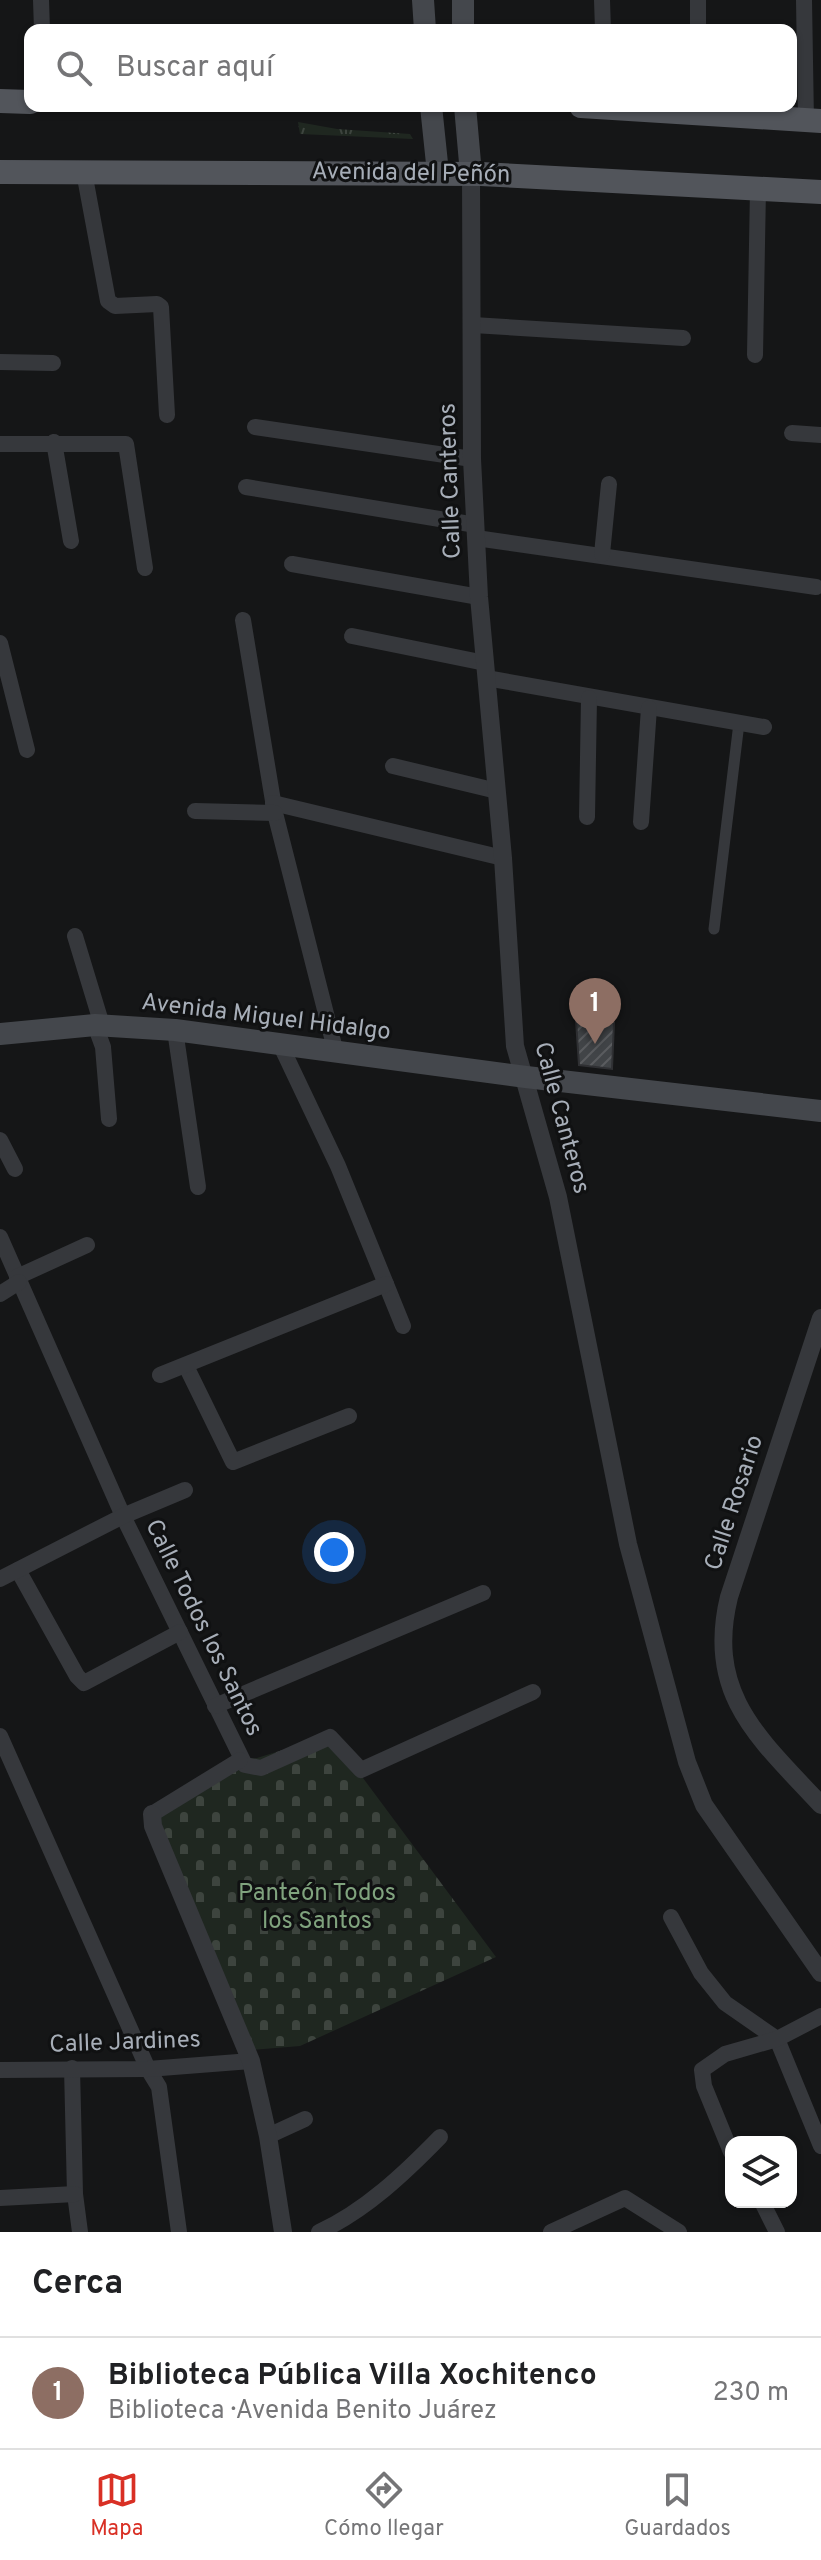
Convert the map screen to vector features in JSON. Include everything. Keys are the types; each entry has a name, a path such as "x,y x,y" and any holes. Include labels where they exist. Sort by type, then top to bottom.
{"main road":[{"path":"423,0 425,24"},
{"path":"463,0 463,24"},
{"path":"0,101 24,102"},
{"path":"432,112 438,173"},
{"path":"466,112 471,174"},
{"path":"720,112 814,121"},
{"name":"Avenida del Peñón","path":"0,172 438,173 821,192"},
{"name":"Avenida Miguel Hidalgo","path":"0,1034 99,1025 175,1030 526,1077 821,1111"}],"street":[{"path":"41,0 42,24"},
{"path":"602,0 603,24"},
{"path":"698,0 698,24"},
{"path":"804,0 814,121"},
{"path":"84,172 108,301 115,306 157,304 161,307 167,415"},
{"name":"Calle Canteros","path":"471,174 472,459 479,597 503,858 515,1046 558,1197 628,1544 687,1762 704,1805 821,1973"},
{"path":"755,355 758,189"},
{"path":"473,325 683,338"},
{"path":"0,362 53,363"},
{"path":"255,427 472,459"},
{"path":"792,433 821,435"},
{"path":"54,442 71,541"},
{"path":"0,444 122,442 128,445 145,568"},
{"path":"602,554 609,484"},
{"path":"246,487 602,554 816,587"},
{"path":"292,564 479,597"},
{"path":"243,620 274,808 336,1053"},
{"path":"352,636 589,698 764,727"},
{"path":"0,643 2,669 27,750"},
{"path":"587,817 589,698"},
{"path":"641,822 649,708"},
{"path":"714,929 739,723"},
{"path":"393,766 497,791"},
{"path":"195,811 274,808 503,858"},
{"path":"75,936 99,1025 109,1119"},
{"path":"175,1030 198,1187"},
{"path":"281,1046 338,1166 403,1326"},
{"path":"0,1140 15,1169"},
{"name":"Calle Todos los Santos","path":"0,1237 123,1516 240,1760 152,1814 153,1826 251,2061 268,2136 283,2232"},
{"path":"0,1294 18,1279 87,1245"},
{"path":"160,1375 386,1284"},
{"name":"Calle Rosario","path":"821,1318 722,1624 727,1679 737,1706 821,1805"},
{"path":"186,1366 233,1462 349,1416"},
{"path":"0,1579 123,1516 185,1490"},
{"path":"18,1570 77,1676 84,1683 180,1632"},
{"path":"215,1706 483,1593"},
{"path":"240,1760 251,1768 261,1768 330,1737 361,1770 533,1692"},
{"path":"0,1736 148,2069 159,2087 179,2232"},
{"path":"671,1917 701,1973 725,2003 777,2039 821,2146"},
{"path":"725,2137 704,2086 702,2070 725,2054 777,2039 821,2016"},
{"name":"Calle Jardines","path":"0,2070 148,2069 251,2061"},
{"path":"72,2068 75,2194 80,2232"},
{"path":"268,2136 305,2119"},
{"path":"319,2232 338,2224 377,2195 440,2137"},
{"path":"0,2198 75,2194"},
{"path":"551,2232 625,2198 679,2232"},
{"path":"765,2208 777,2232"}],"green space":[{"path":"298,122 337,129 410,134 413,139 300,134"},
{"name":"Panteón Todos los Santos","path":"331,1735 496,1957 300,2046 251,2050 152,1814 240,1760 257,1758"}],"building":[{"path":"576,1020 614,1023 612,1069 579,1065"}],"place":[{"name":"Biblioteca Pública Villa Xochitenco","path":"595,1044"}]}
